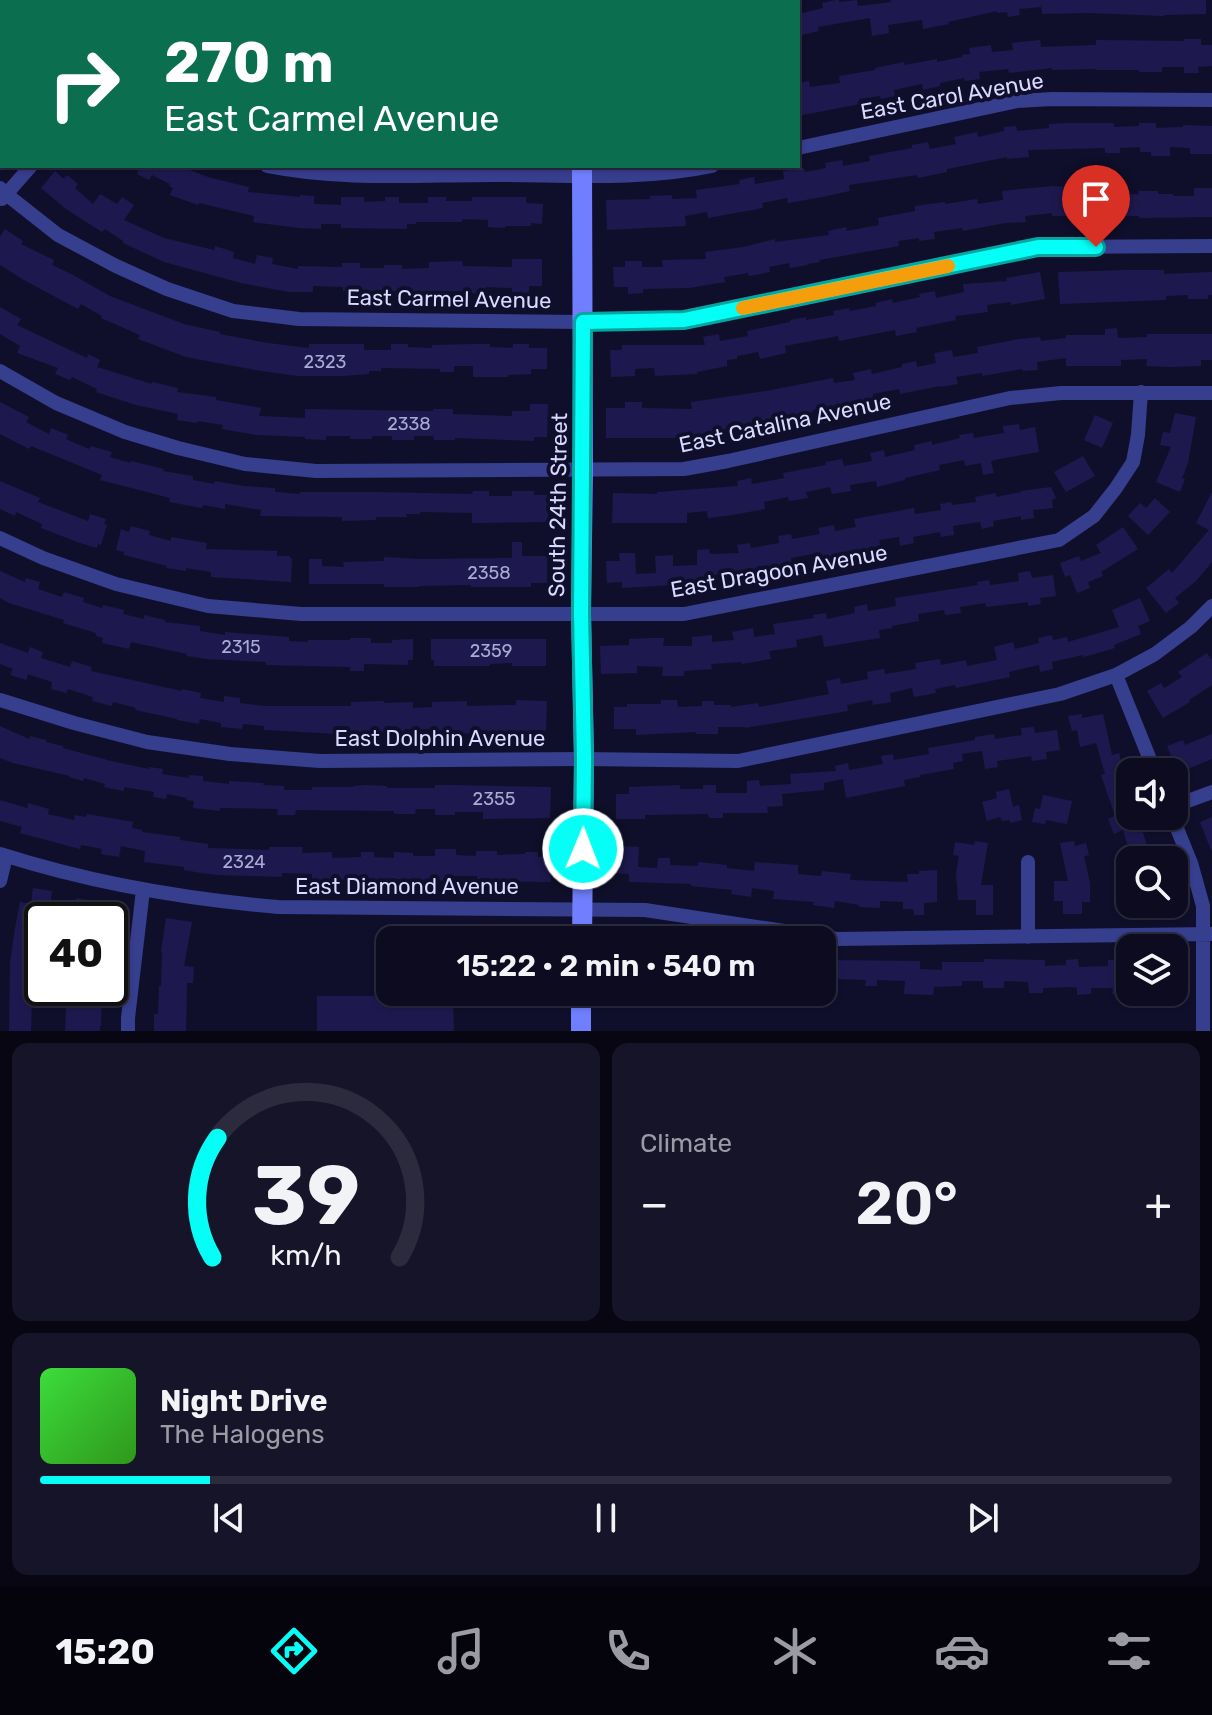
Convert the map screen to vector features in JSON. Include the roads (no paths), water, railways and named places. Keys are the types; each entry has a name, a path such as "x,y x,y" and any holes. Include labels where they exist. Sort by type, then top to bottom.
{"street":[{"name":"East Carol Avenue","path":"800,148 1017,101 1212,100"},
{"path":"2,194 29,168"},
{"path":"276,168 348,175 582,171 655,175 699,168"},
{"name":"South 24th Street","path":"582,171 582,926"},
{"name":"East Carmel Avenue","path":"2,194 58,235 167,289 233,311 299,319 684,320 1038,247 1212,246"},
{"name":"East Catalina Avenue","path":"0,371 56,403 125,432 245,464 316,471 684,469 1010,398 1061,393 1212,393"},
{"name":"East Dragoon Avenue","path":"0,538 43,558 116,584 208,606 301,614 684,614 1059,540 1094,516 1133,462 1141,392"},
{"name":"East Dolphin Avenue","path":"0,700 147,742 230,754 320,761 738,761 1060,694 1116,675 1155,654 1191,627 1212,606"},
{"path":"1116,675 1149,758"},
{"path":"1188,801 1212,792"},
{"path":"1178,830 1191,863 1207,934 1203,1031"},
{"path":"0,881 3,855"},
{"name":"East Diamond Avenue","path":"3,855 68,875 143,890 227,903 278,907 645,910 837,939 1207,934"},
{"path":"1028,862 1028,937"},
{"path":"128,1031 143,890"},
{"path":"581,1006 581,1031"}]}
